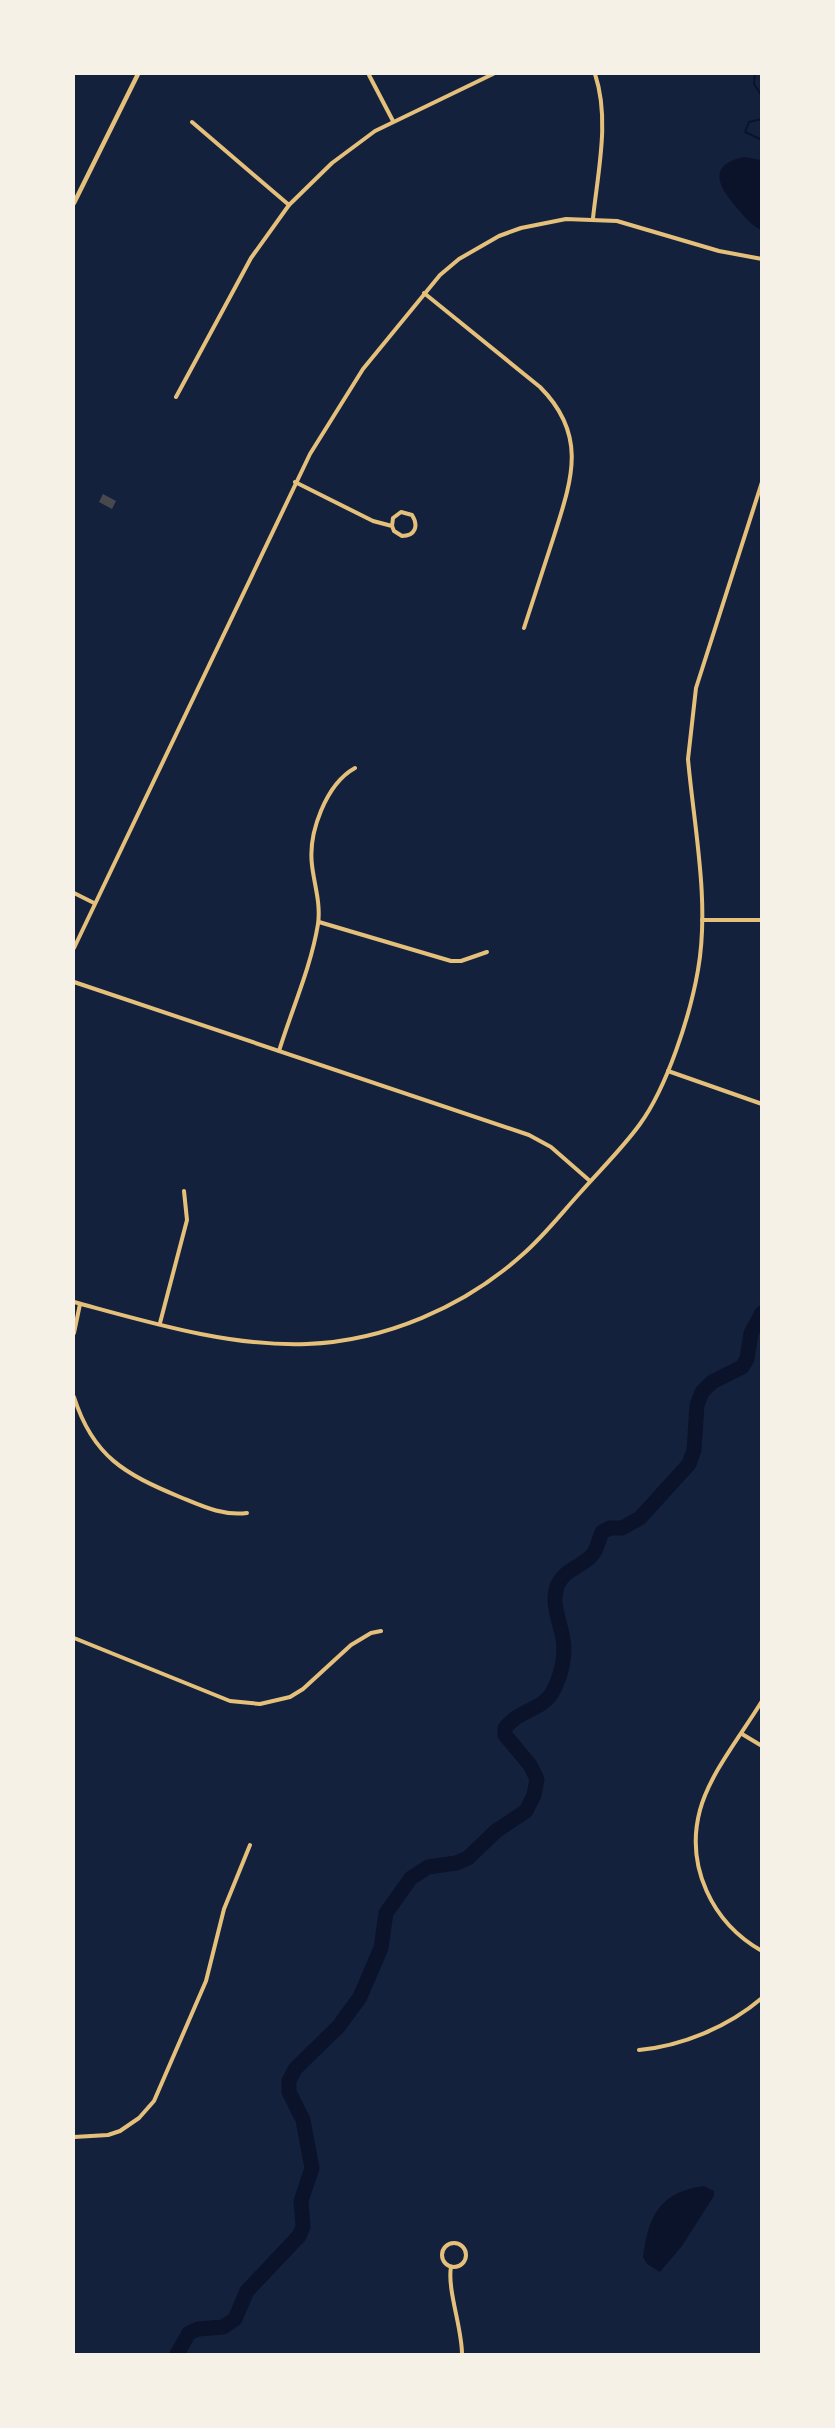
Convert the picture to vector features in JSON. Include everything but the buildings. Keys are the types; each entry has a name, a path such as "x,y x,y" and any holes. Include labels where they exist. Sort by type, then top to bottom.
{"street":[{"path":"74,203 138,74"},
{"path":"176,397 251,258 289,205 332,163 393,121 493,74"},
{"path":"593,218 602,120 600,93 595,74"},
{"path":"369,75 393,121"},
{"path":"192,122 289,205"},
{"path":"74,948 296,482 343,399 424,293 459,259 499,236 544,222 593,218 617,221 762,260"},
{"path":"424,293 540,387 556,405 568,428 573,457 572,478 524,628"},
{"path":"296,482 373,521 392,526 398,535 407,536 416,529 416,520 412,515 401,512 393,518 392,526"},
{"path":"74,1302 220,1339 278,1345 342,1340 404,1325 439,1311 497,1276 524,1254 641,1122 668,1071 693,994 702,920 688,759 690,725 696,688 762,482"},
{"path":"279,1051 319,922 319,905 312,865 312,841 332,789 338,780 354,768"},
{"path":"74,892 94,903"},
{"path":"702,920 762,920"},
{"path":"319,922 444,960 461,961 488,952"},
{"path":"74,982 529,1134 551,1147 590,1181"},
{"path":"668,1071 762,1104"},
{"path":"160,1323 187,1220 184,1191"},
{"path":"74,1333 80,1304"},
{"path":"74,1397 87,1431 99,1447 131,1475 213,1510 246,1513"},
{"path":"74,1638 230,1701 260,1704 275,1702 297,1693 351,1645 371,1633 381,1631"},
{"path":"762,1701 707,1791 697,1826 697,1862 701,1879 719,1914 743,1939 762,1951"},
{"path":"742,1734 762,1746"},
{"path":"74,2137 108,2135 120,2131 139,2118 154,2101 207,1981 224,1909 250,1845"},
{"path":"639,2050 660,2048 687,2041 743,2011 762,1998"},
{"path":"455,2244 464,2249 465,2260 458,2266 451,2267 444,2262 442,2253 446,2246 455,2244"},
{"path":"451,2267 451,2283 460,2324 462,2355"}],"water":[{"path":"744,157 761,160 761,230 742,214 730,200 721,184 721,171 725,165"},
{"path":"704,2186 714,2191 714,2196 682,2246 660,2272 647,2264 643,2257 645,2242 653,2217 659,2208 677,2194"}],"waterway":[{"path":"755,74 754,84 762,96"},
{"path":"762,119 749,122 745,132 762,140"},
{"path":"177,2354 189,2333 198,2329 223,2327 235,2319 247,2291 299,2236 303,2227 301,2201 312,2168 303,2120 289,2092 289,2081 295,2069 339,2026 360,1997 381,1948 386,1913 411,1878 428,1867 456,1863 468,1858 496,1831 526,1811 534,1795 537,1779 530,1765 505,1735 505,1728 510,1722 548,1699 558,1680 564,1652 555,1605 558,1584 565,1575 593,1554 602,1532 610,1528 622,1528 640,1518 689,1464 694,1450 697,1405 702,1392 712,1382 742,1367 747,1359 751,1333 762,1313"}]}
